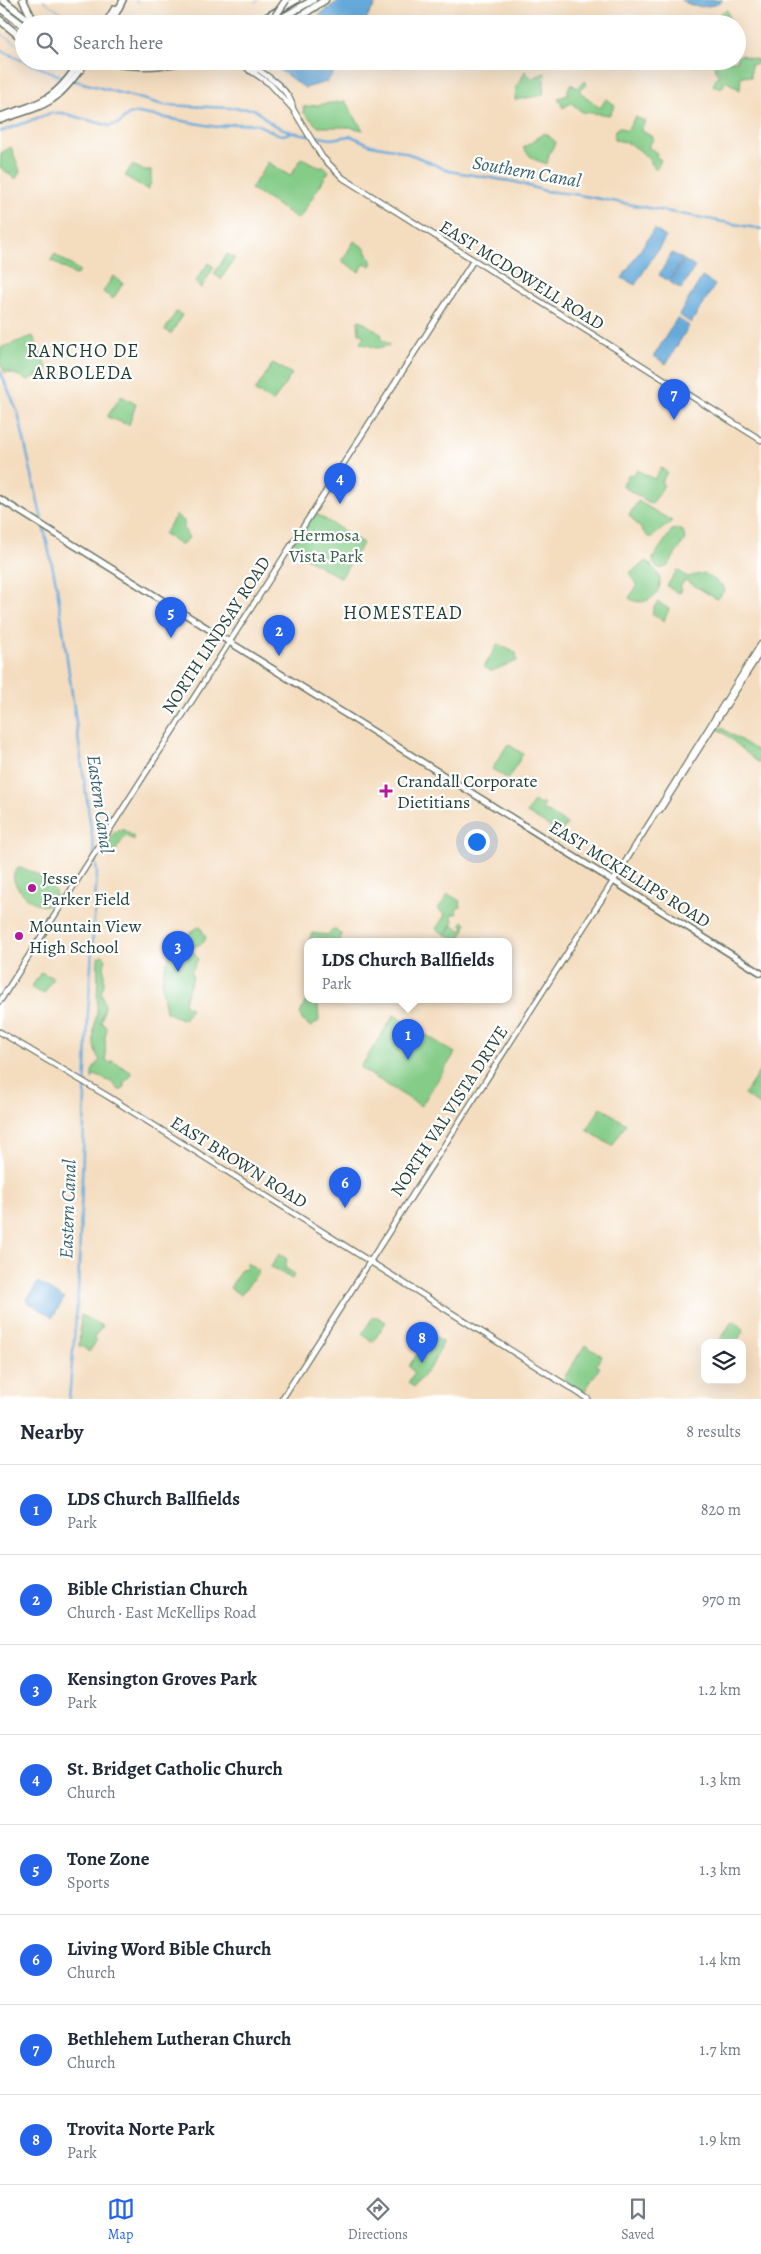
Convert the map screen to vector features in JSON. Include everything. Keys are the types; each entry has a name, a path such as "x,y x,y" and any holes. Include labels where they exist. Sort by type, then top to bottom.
{"highway":[{"path":"3,0 23,15"},
{"path":"23,0 30,15"},
{"path":"276,15 286,0"},
{"path":"270,15 296,0"},
{"path":"286,15 313,0"},
{"path":"302,15 325,0"},
{"path":"0,8 15,19"},
{"path":"0,20 15,32"}],"main road":[{"path":"116,15 123,0"},
{"path":"111,15 118,8"},
{"path":"0,120 45,105 60,96 78,70"},
{"name":"EAST MCDOWELL ROAD","path":"257,70 279,86 293,104 293,109 325,161 343,178 761,440"},
{"path":"0,116 43,101 68,84"},
{"name":"NORTH LINDSAY ROAD","path":"0,1001 473,260"},
{"name":"EAST MCKELLIPS ROAD","path":"0,499 761,972"},
{"name":"NORTH VAL VISTA DRIVE","path":"656,813 657,808 761,644"},
{"name":"NORTH VAL VISTA DRIVE","path":"282,1399 761,651"},
{"name":"EAST BROWN ROAD","path":"0,1032 86,1083 370,1260 588,1399"}],"green space":[{"path":"727,10 728,15 717,15"},
{"path":"746,56 761,61 761,64 751,64 751,77 741,76 740,90 726,81 721,89 713,85 718,75 716,70 746,70"},
{"path":"525,71 532,78 545,73 543,95 515,100 516,86"},
{"path":"584,81 587,84 579,91 600,108 606,99 615,105 610,115 582,112 571,103 563,108 558,98 568,95 568,89 571,84 577,88"},
{"path":"345,101 363,130 349,127 318,127 304,113 303,107"},
{"path":"635,117 645,121 641,130 654,138 648,147 657,153 656,156 661,160 656,170 648,158 638,149 627,143 614,140 615,130 619,127 627,131"},
{"path":"545,133 556,142 549,154 547,164 533,159 523,148"},
{"path":"11,147 20,171 16,179 0,167 1,153"},
{"path":"302,158 321,168 323,165 329,171 299,219 251,189 268,162 290,176"},
{"path":"132,165 143,170 151,170 151,182 148,190 125,176"},
{"path":"354,241 365,248 372,263 370,266 365,263 359,272 342,261"},
{"path":"55,254 80,271 78,274 75,275 51,260"},
{"path":"227,254 235,258 221,279 214,274"},
{"path":"208,263 214,267 201,288 197,285 196,281"},
{"path":"113,276 123,283 113,299 103,292"},
{"path":"176,312 182,315 171,334 165,330"},
{"path":"360,320 382,335 381,339 390,345 377,348 360,343 364,336 359,333 358,321"},
{"path":"33,336 48,370 26,381 23,377 5,373 0,363 0,348"},
{"path":"273,363 292,374 273,402 255,391"},
{"path":"121,396 136,404 129,425 107,417"},
{"path":"661,468 667,472 661,483 664,485 652,504 622,486 629,474 633,475 637,470 654,479"},
{"path":"638,501 672,521 652,537 648,537 629,515"},
{"name":"Hermosa Vista Park","path":"312,511 363,543 341,578 288,548"},
{"path":"176,515 184,521 184,529 189,538 181,545 164,534"},
{"path":"672,530 683,531 685,539 668,566 661,569 655,565 653,558"},
{"path":"647,561 659,576 659,587 654,596 649,599 639,602 634,601 629,598 637,586 629,573"},
{"path":"677,570 688,577 704,573 723,586 725,590 717,599 685,580 680,587 681,592 678,593 667,586"},
{"path":"658,602 669,609 664,621 652,614"},
{"path":"498,644 516,653 517,661 491,671 484,667"},
{"path":"717,725 761,753 761,764 716,728"},
{"path":"508,744 523,754 508,779 492,769"},
{"path":"534,801 540,805 542,803 545,805 541,811 548,812 567,824 560,833 527,813"},
{"path":"122,829 133,836 135,840 125,836 114,853 106,849 106,845 115,832"},
{"path":"19,868 36,874 51,886 56,896 51,905 37,904 22,893 14,879 14,873"},
{"path":"448,894 460,901 461,907 456,909 457,914 452,914 453,923 446,934 453,925 462,931 464,927 461,924 463,921 466,924 464,932 459,938 452,938 436,929 445,915 438,909"},
{"path":"200,926 206,938 203,943 191,948 198,959 191,973 193,977 184,1002 186,1006 191,1008 184,1020 166,1012 162,987 163,975 169,958 179,943"},
{"path":"334,929 342,935 340,938 310,938 312,933 327,935"},
{"path":"103,955 106,960 104,984 101,991 105,1006 101,1023 107,1027 105,1038 106,1060 111,1064 112,1061 131,1072 130,1077 123,1083 125,1086 122,1090 119,1090 111,1082 95,1075 92,1079 92,1071 100,1060 95,1050 94,1037 97,1013 98,957"},
{"path":"41,972 53,978 44,994 31,988"},
{"path":"305,1003 320,1003 318,1006 319,1021 311,1027 302,1020 300,1014"},
{"path":"394,1015 455,1053 421,1106 360,1068"},
{"path":"761,1069 761,1106 744,1095"},
{"path":"601,1107 626,1124 612,1146 587,1130"},
{"path":"279,1254 287,1259 285,1268 295,1274 292,1279 271,1267"},
{"path":"247,1263 259,1271 241,1295 230,1288 241,1269 246,1268"},
{"path":"81,1315 103,1326 94,1337 96,1342 89,1352 79,1346"},
{"path":"373,1317 386,1322 373,1342 362,1334"},
{"path":"733,1320 744,1330 738,1339 721,1339"},
{"path":"434,1336 443,1342 432,1365 414,1387 408,1383 414,1373 409,1366 423,1345 428,1344"},
{"path":"585,1345 602,1356 596,1365 600,1367 584,1392 564,1380 564,1378"}],"water":[{"path":"340,0 378,0 369,15 319,15"},
{"path":"681,0 723,0 702,7"},
{"path":"279,70 335,70 327,82 305,88"},
{"path":"654,229 666,237 635,285 622,278"},
{"path":"672,253 683,259 669,281 659,275"},
{"path":"684,260 695,267 681,289 670,282"},
{"path":"702,277 715,285 691,323 679,315"},
{"path":"677,318 689,326 666,364 654,356"},
{"path":"38,1282 64,1299 53,1317 26,1301"}],"waterway":[{"path":"42,0 65,15"},
{"path":"255,3 258,0"},
{"path":"0,33 15,43"},
{"path":"0,50 15,57"},
{"path":"46,70 67,79"},
{"name":"Southern Canal","path":"72,80 164,105 254,109 272,124 291,132 331,139 351,136 371,145 394,149 415,156 449,171 515,182 545,191 574,194 761,229"},
{"name":"Eastern Canal","path":"0,132 51,113 62,113 110,126 120,123 129,114 138,113 217,127 233,124 256,124 278,134 284,135 291,132"},
{"name":"Eastern Canal","path":"0,371 18,413 57,587 97,872 88,1012 78,1292 69,1399"}],"place":[{"name":"Bethlehem Lutheran Church","path":"674,420"},
{"name":"St. Bridget Catholic Church","path":"340,504"},
{"name":"Tone Zone","path":"171,638"},
{"name":"Bible Christian Church","path":"279,656"},
{"name":"Crandall Corporate Dietitians","path":"386,791"},
{"name":"Jesse Parker Field","path":"32,888"},
{"name":"Mountain View High School","path":"19,936"},
{"name":"Kensington Groves Park","path":"178,972"},
{"name":"LDS Church Ballfields","path":"408,1060"},
{"name":"Living Word Bible Church","path":"345,1208"},
{"name":"Trovita Norte Park","path":"422,1363"}],"district":[{"name":"RANCHO DE ARBOLEDA","path":"83,361"},
{"name":"HOMESTEAD","path":"403,612"}]}
